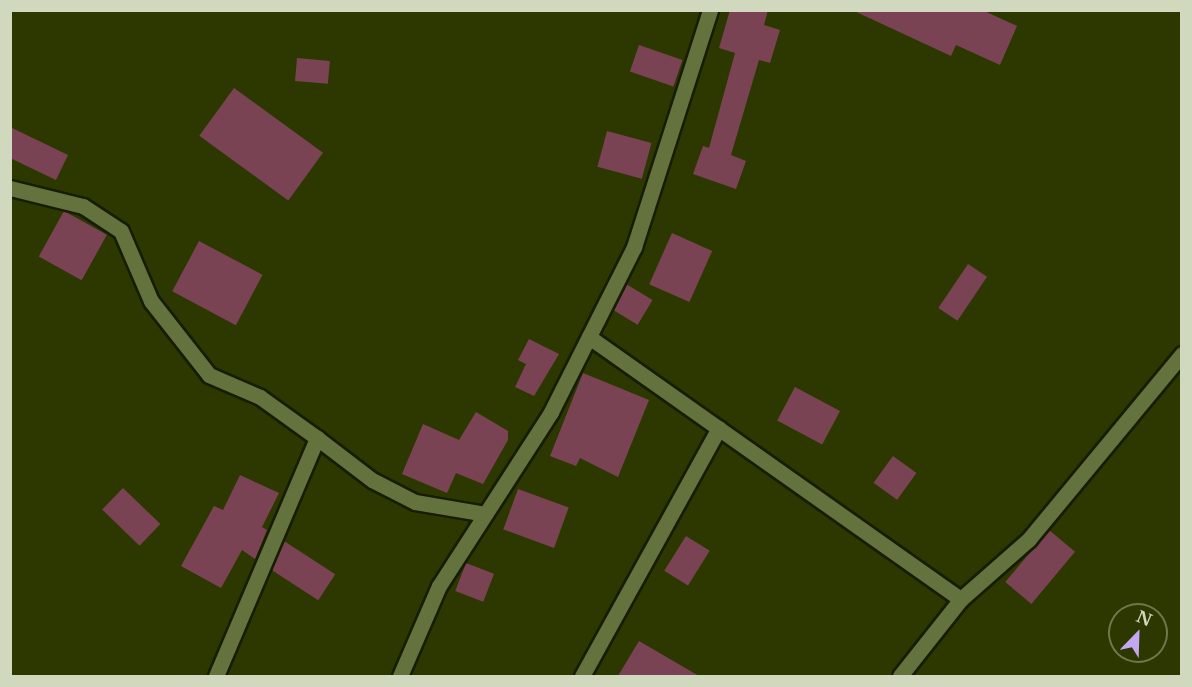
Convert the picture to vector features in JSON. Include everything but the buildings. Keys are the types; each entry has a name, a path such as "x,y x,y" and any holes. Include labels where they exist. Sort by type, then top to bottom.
{"street":[{"path":"400,676 439,586 551,412 634,247 710,10"},
{"path":"10,188 83,206 121,231 151,301 208,375 260,397 372,480 415,502 485,514"},
{"path":"589,336 961,599"},
{"path":"900,676 961,599 1029,539 1182,354"},
{"path":"582,676 719,428"},
{"path":"216,676 317,438"}]}
